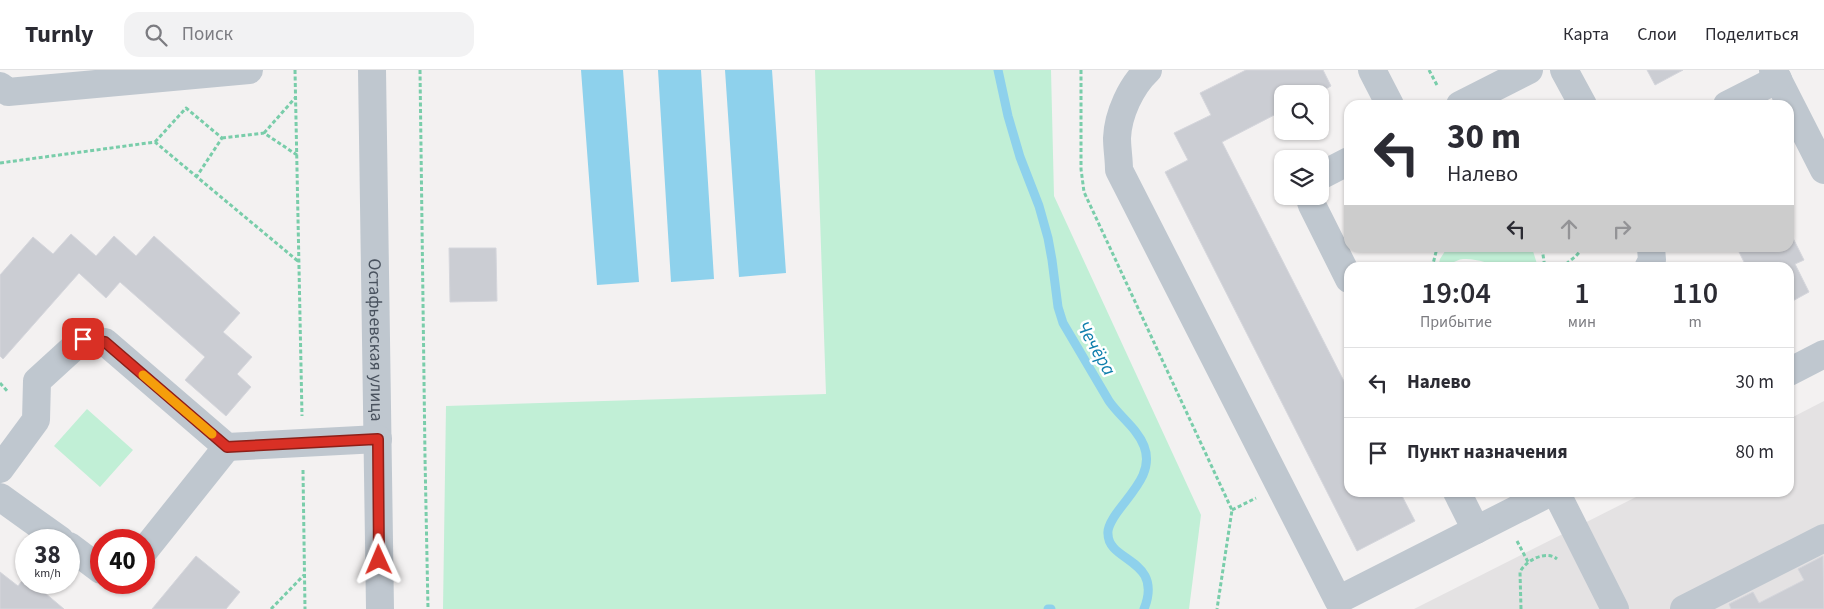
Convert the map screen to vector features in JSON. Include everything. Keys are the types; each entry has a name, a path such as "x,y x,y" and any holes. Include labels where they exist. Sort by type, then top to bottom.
{"street":[{"path":"0,86 8,92 249,70"},
{"name":"Остафьевская улица","path":"372,70 380,609"},
{"path":"1148,70 1140,77 1123,109 1117,137 1119,170 1338,600 1355,601 1476,530 1540,497"},
{"path":"1372,70 1387,100"},
{"path":"1470,100 1529,70"},
{"path":"1564,70 1580,100"},
{"path":"1735,100 1775,75 1788,100"},
{"path":"1794,112 1824,170"},
{"path":"1329,171 1344,164"},
{"path":"1312,205 1344,269"},
{"path":"0,469 36,420 37,381 83,339 105,342 227,447 378,439"},
{"path":"1794,369 1824,354"},
{"path":"155,537 227,447"},
{"path":"0,497 45,529"},
{"path":"1460,497 1476,530"},
{"path":"1559,497 1615,609"},
{"path":"1684,609 1824,538"}],"path":[{"path":"295,70 305,609"},
{"path":"420,70 428,609"},
{"path":"1080,70 1081,169 1084,192 1232,510 1217,609"},
{"path":"264,133 296,96"},
{"path":"0,163 155,142 186,108 222,138 264,133 297,155"},
{"path":"197,176 222,138"},
{"path":"155,142 299,262"},
{"path":"1568,262 1580,252"},
{"path":"1522,609 1520,572 1522,567 1541,556 1548,555 1557,559 1561,567"},
{"path":"271,609 304,575"}],"shaded area":[{"path":"1824,401 1824,609 1414,609 1636,497 1794,497 1794,416"}],"green space":[{"path":"815,70 1051,70 1054,196 1201,515 1189,609 443,609 446,406 826,394"},
{"path":"1444,252 1533,252 1536,262 1484,262 1463,259 1455,262 1439,262"},
{"path":"87,409 133,450 100,487 54,446"}],"water":[{"path":"581,70 623,70 639,282 597,285"},
{"path":"658,70 701,70 714,279 671,282"},
{"path":"725,70 772,70 786,273 739,277"}],"building":[{"path":"1246,70 1323,70 1331,86 1274,85 1274,115 1222,142 1344,381 1344,497 1403,497 1415,521 1357,551 1165,172 1188,160 1174,133 1211,115 1200,93"},
{"path":"1647,70 1683,70 1655,85"},
{"path":"71,234 96,256 114,236 136,256 154,236 240,313 223,332 252,357 237,374 251,387 226,416 185,380 205,357 120,282 106,298 79,273 3,359 0,356 0,275 33,237 53,254"},
{"path":"1794,240 1804,260 1795,264 1809,292 1794,300 1794,262 1744,262 1739,252 1794,252"},
{"path":"449,248 496,248 497,301 450,302"},
{"path":"196,556 240,592 226,609 152,609"},
{"path":"1823,556 1824,609 1731,609 1729,604 1753,592 1759,603 1804,580 1798,569"},
{"path":"0,572 15,584 15,594 46,594 64,609 0,609"}],"waterway":[{"name":"Чечёра","path":"998,70 1008,116 1020,157 1039,206 1048,238 1058,307 1063,323 1109,401 1133,428 1144,446 1146,466 1143,475 1114,517 1108,532 1110,543 1116,550 1134,563 1147,580 1148,593 1144,609"}],"slow traffic":[{"path":"143,375 212,434"}],"route":[{"path":"83,339 105,342 227,447 378,439 379,560"}]}
